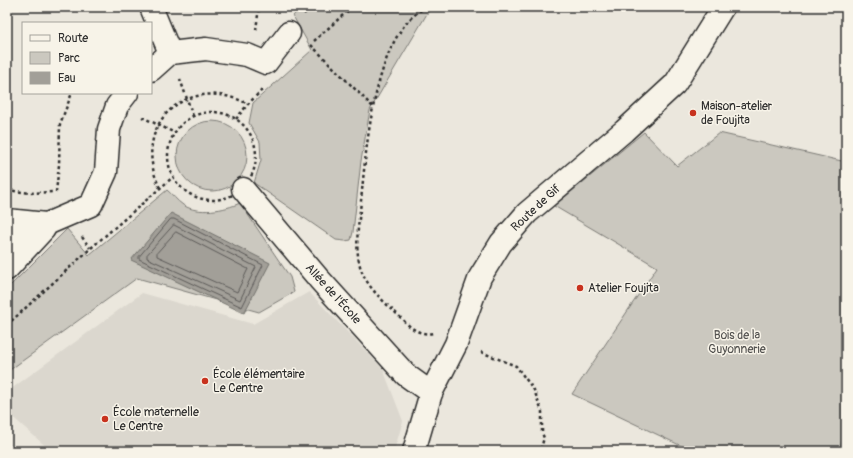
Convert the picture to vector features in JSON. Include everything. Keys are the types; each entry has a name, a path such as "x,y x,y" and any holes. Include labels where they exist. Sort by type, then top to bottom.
{"street":[{"path":"151,7 170,53"},
{"name":"Route de Gif","path":"414,451 448,338 480,277 501,243 527,213 624,131 675,84 723,7"},
{"path":"152,69 170,53 206,49 247,55 266,62 289,33"},
{"path":"7,241 91,205 106,172 109,129 118,106 126,94"},
{"name":"Allée de l'École","path":"243,188 319,279 406,375 431,393"},
{"path":"7,220 49,224"},
{"path":"7,269 49,224"}],"path":[{"path":"253,7 259,8"},
{"path":"352,7 311,44 373,107"},
{"path":"427,7 420,10 402,30 390,49 384,65 373,107 364,162 356,238 359,262 368,285 410,327 420,334 448,338 516,366 534,390 542,412 542,433 544,438 540,451"},
{"path":"170,53 188,98 193,116"},
{"path":"56,192 59,165 60,124 72,94"},
{"path":"160,188 154,176 152,143 158,125 163,116 172,106 188,98 205,94 216,94 240,100 248,104"},
{"path":"208,112 222,113 236,119 246,128 255,146 256,165 251,178 243,188 232,196 219,200 205,200 192,196 181,188 173,177 168,162 169,147 175,133 183,123 193,116 208,112"},
{"path":"7,325 82,255 173,177"}],"shaded area":[{"name":"École élémentaire Le Centre","path":"309,292 383,369 403,421 394,451 51,451 7,412 7,392 142,293 253,324"}],"green space":[{"path":"301,7 431,7 370,110 361,161 351,240 336,240 254,183 261,160 260,142 249,123 253,103 312,50 293,16"},
{"path":"205,121 219,121 232,127 241,136 245,142 247,156 245,170 237,181 226,189 219,191 205,191 198,189 187,181 179,170 177,163 177,149 179,142 187,131 198,123"},
{"name":"Bois de la Guyonnerie","path":"644,132 677,166 719,133 846,162 846,430 839,451 692,451 572,394 657,267 554,206"},
{"path":"167,190 183,205 196,210 204,211 227,208 240,203 290,277 294,292 259,312 137,278 7,372 7,289 67,229 89,255"}],"water":[{"path":"171,213 270,263 244,313 131,260"}],"place":[{"name":"Maison-atelier de Foujita","path":"693,113"},
{"name":"Atelier Foujita","path":"580,288"},
{"name":"École élémentaire Le Centre","path":"205,381"},
{"name":"École maternelle Le Centre","path":"105,419"}]}
